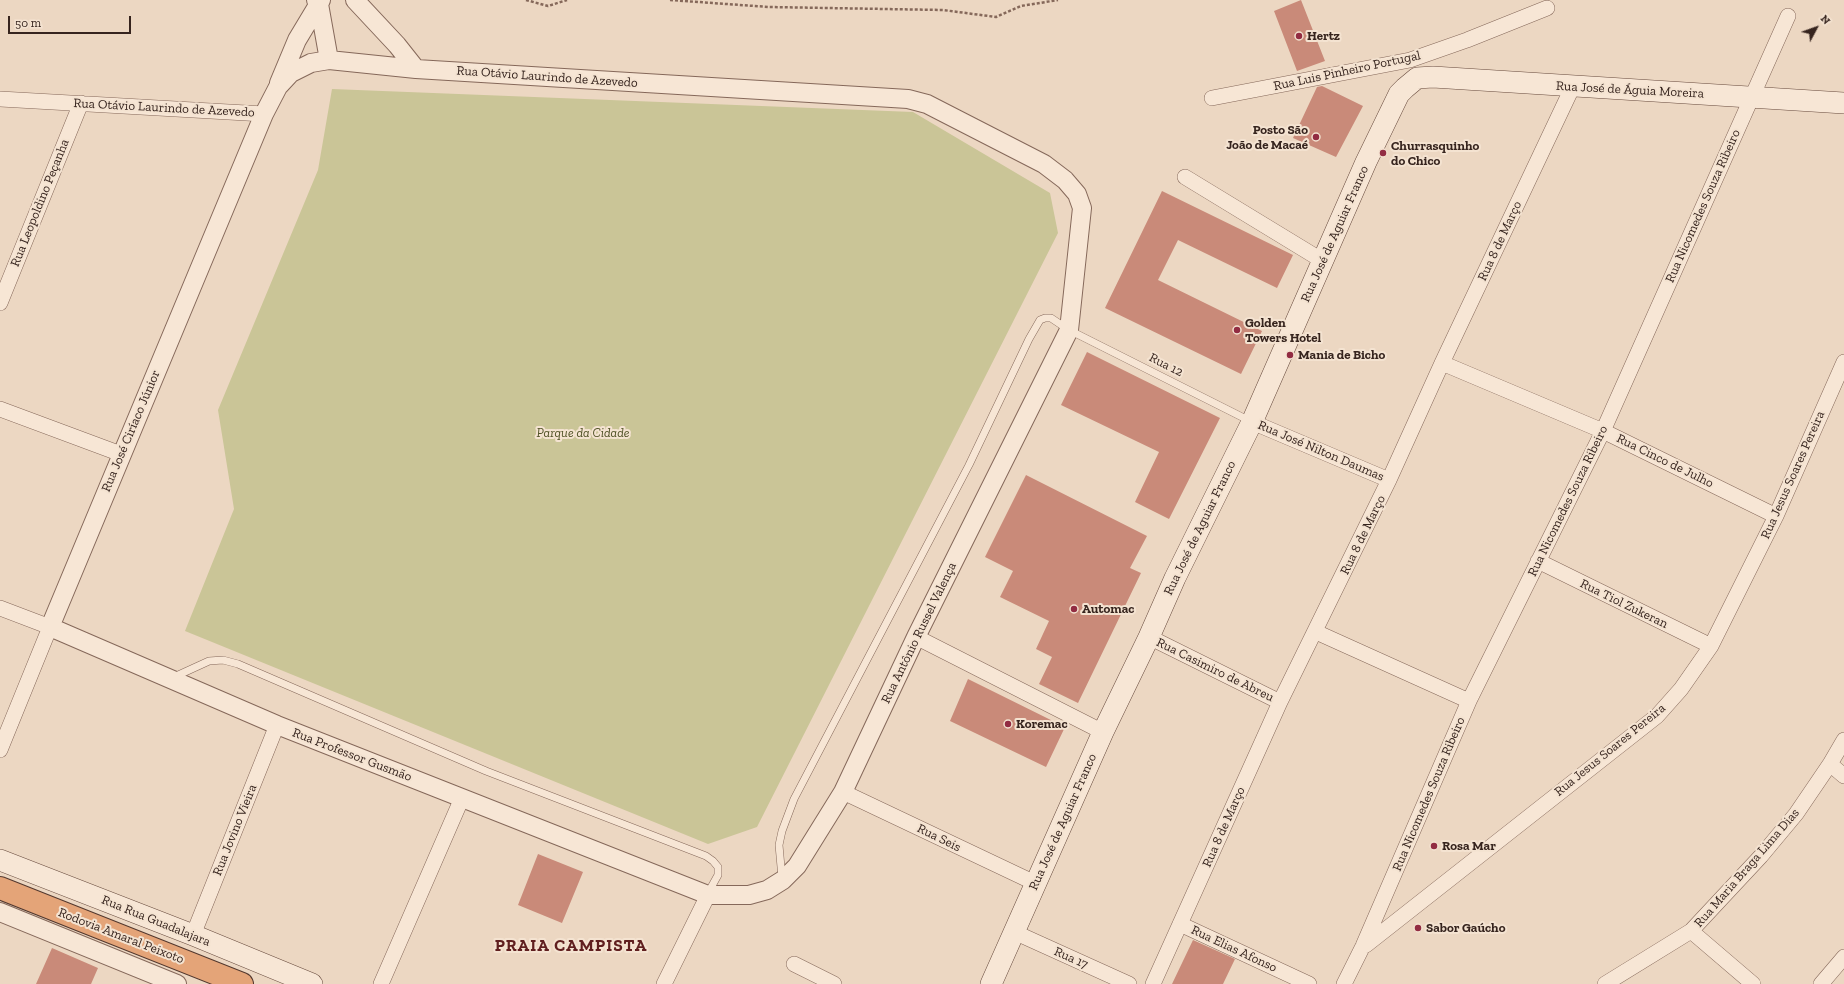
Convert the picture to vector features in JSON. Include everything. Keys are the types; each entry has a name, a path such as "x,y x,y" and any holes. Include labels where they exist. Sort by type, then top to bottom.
{"highway":[{"name":"Rodovia Amaral Peixoto","path":"0,888 242,984"}],"main road":[{"name":"Rua José de Águia Moreira","path":"1413,69 1433,77 1844,104"},
{"name":"Rua José de Aguiar Franco","path":"991,984 1103,732 1149,637 1175,578 1252,422 1369,156 1399,94 1410,82 1413,69"},
{"name":"Rua Rua Guadalajara","path":"0,860 193,934 312,984"}],"street":[{"path":"355,0 397,45 416,69"},
{"path":"319,1 329,60"},
{"path":"278,87 297,40 319,1"},
{"name":"Rua Luis Pinheiro Portugal","path":"1212,98 1413,69 1468,40 1547,8"},
{"name":"Rua Nicomedes Souza Ribeiro","path":"1344,984 1363,946 1469,701 1603,430 1788,16"},
{"name":"Rua Otávio Laurindo de Azevedo","path":"0,99 264,114 278,87 291,74 310,63 329,60 416,69 908,99 927,104 1044,164 1065,180 1077,194 1082,208"},
{"name":"Rua 8 de Março","path":"1153,984 1280,702 1316,632 1389,480 1442,363 1573,86"},
{"name":"Rua Leopoldino Peçanha","path":"0,303 81,103"},
{"name":"Rua José Ciríaco Júnior","path":"0,750 121,454 264,114"},
{"path":"1185,177 1323,261"},
{"name":"Rua Antônio Russel Valença","path":"708,895 749,895 767,890 783,880 797,866 843,792 916,637 1069,330 1082,208"},
{"name":"Rua Jesus Soares Pereira","path":"1363,946 1657,716 1681,689 1711,646 1776,516 1844,362"},
{"name":"Rua Cinco de Julho","path":"1442,363 1603,430 1776,516"},
{"path":"0,408 121,454"},
{"name":"Rua José Nilton Daumas","path":"1252,422 1389,480"},
{"name":"Rua Tiol Zukeran","path":"1538,561 1711,646"},
{"name":"Rua Professor Gusmão","path":"0,608 50,627 277,725 708,895"},
{"path":"1316,632 1469,701"},
{"path":"916,637 1103,732"},
{"name":"Rua Casimiro de Abreu","path":"1149,637 1280,702"},
{"name":"Rua Jovino Vieira","path":"193,934 277,725"},
{"name":"Rua Maria Braga Lima Dias","path":"1606,984 1691,932 1761,856 1796,814 1830,764 1844,740"},
{"path":"1830,764 1844,776"},
{"name":"Rua Seis","path":"843,792 1035,883"},
{"path":"381,984 462,798"},
{"path":"664,984 708,895"},
{"path":"0,912 177,984"},
{"name":"Rua Elias Afonso","path":"1180,924 1309,984"},
{"name":"Rua 17","path":"1014,932 1129,984"},
{"path":"1691,932 1754,984"},
{"path":"1821,984 1844,957"},
{"path":"794,964 834,984"}],"lane":[{"name":"Rua 12","path":"783,880 779,845 782,831 794,799 970,465 1029,339 1040,320 1051,318 1069,330 1252,422"},
{"path":"170,679 209,661 223,660 238,664 486,771 706,856 718,867 718,875 708,895"}],"path":[{"path":"526,0 548,6 567,0"},
{"path":"670,0 769,7 943,10 996,17 1021,6 1058,0"}],"green space":[{"name":"Parque da Cidade","path":"332,89 913,112 1050,193 1058,233 757,827 708,844 185,631 234,509 218,410 318,170"}],"building":[{"name":"Hertz","path":"1301,0 1325,61 1297,71 1274,11"},
{"path":"1322,86 1363,106 1336,157 1293,138 1317,87"},
{"path":"1162,191 1293,255 1277,288 1178,240 1158,280 1262,331 1241,374 1105,308"},
{"path":"1087,352 1220,418 1169,519 1135,502 1159,452 1061,405"},
{"name":"Automac","path":"1026,475 1147,536 1130,568 1141,573 1078,703 1039,684 1052,657 1036,649 1049,621 1000,597 1013,571 985,557"},
{"name":"Koremac","path":"968,679 1065,727 1046,767 950,721"},
{"path":"538,854 583,872 562,923 518,905"},
{"path":"1193,940 1235,959 1223,984 1172,984"},
{"path":"52,948 98,968 91,984 36,984"}],"place":[{"name":"Hertz","path":"1299,36"},
{"name":"Posto São João de Macaé","path":"1316,137"},
{"name":"Churrasquinho do Chico","path":"1383,153"},
{"name":"Golden Towers Hotel","path":"1237,330"},
{"name":"Mania de Bicho","path":"1290,355"},
{"name":"Automac","path":"1074,609"},
{"name":"Koremac","path":"1008,724"},
{"name":"Rosa Mar","path":"1434,846"},
{"name":"Sabor Gaúcho","path":"1418,928"}],"district":[{"name":"PRAIA CAMPISTA","path":"571,946"}]}
